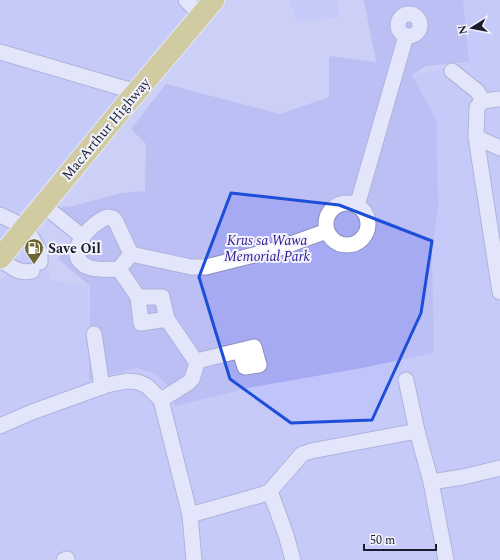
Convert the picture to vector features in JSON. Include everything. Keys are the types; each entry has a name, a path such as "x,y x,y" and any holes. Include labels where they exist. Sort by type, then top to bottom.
{"highway":[{"name":"MacArthur Highway","path":"0,259 133,95 207,7"}],"street":[{"path":"186,0 207,7"},
{"path":"357,206 406,36"},
{"path":"0,52 126,89 133,95"},
{"path":"452,71 477,91 483,101"},
{"path":"500,99 483,101 477,107 476,137 500,292"},
{"path":"476,137 500,148"},
{"path":"342,204 357,206 364,212 367,218 368,226 366,234 363,239 352,245 345,246 339,244 333,240 327,231 327,217 335,207 342,204"},
{"path":"43,205 83,237"},
{"path":"0,215 25,227 40,252 36,267 24,272 17,270 0,259"},
{"path":"119,269 94,269 87,267 79,261 76,253 78,245 83,237 103,218 112,218 116,222 131,254"},
{"path":"131,254 191,267 206,267 274,250 327,231"},
{"path":"119,269 131,254"},
{"path":"119,269 138,297 141,323 167,320"},
{"path":"138,297 162,297 167,320 197,363"},
{"path":"94,334 102,387"},
{"path":"161,400 192,379 197,363 201,360 240,351"},
{"path":"406,380 417,431 431,482 446,560"},
{"path":"0,426 32,412 102,387 127,381 138,382 147,386 161,400 190,515 194,560"},
{"path":"190,515 270,491 302,454 417,431"},
{"path":"431,482 462,477 500,468"},
{"path":"270,491 286,535 293,560"}],"highlighted area":[{"path":"231,193 339,205 432,241 421,313 372,420 291,423 230,379 199,277"}],"shaded area":[{"path":"0,0 177,0 190,9 27,205 0,240"},
{"path":"288,0 337,0 340,17 298,22"},
{"path":"463,0 500,0 500,560 0,560 0,282 42,232 50,280 88,286 89,380 137,368 153,373 166,384 175,406 248,388 362,368 433,353 432,250 438,209 437,121 412,75 469,62"}],"green space":[{"name":"Krus sa Wawa Memorial Park","path":"364,0 463,0 469,62 426,66 412,75 437,121 438,209 432,250 434,353 362,368 248,388 175,406 166,384 153,373 137,368 89,380 90,286 58,259 74,238 50,220 63,206 69,207 122,193 145,191 146,144 131,129 166,84 280,114 329,97 329,56 376,62"}],"place":[{"name":"Save Oil","path":"34,265"}]}
